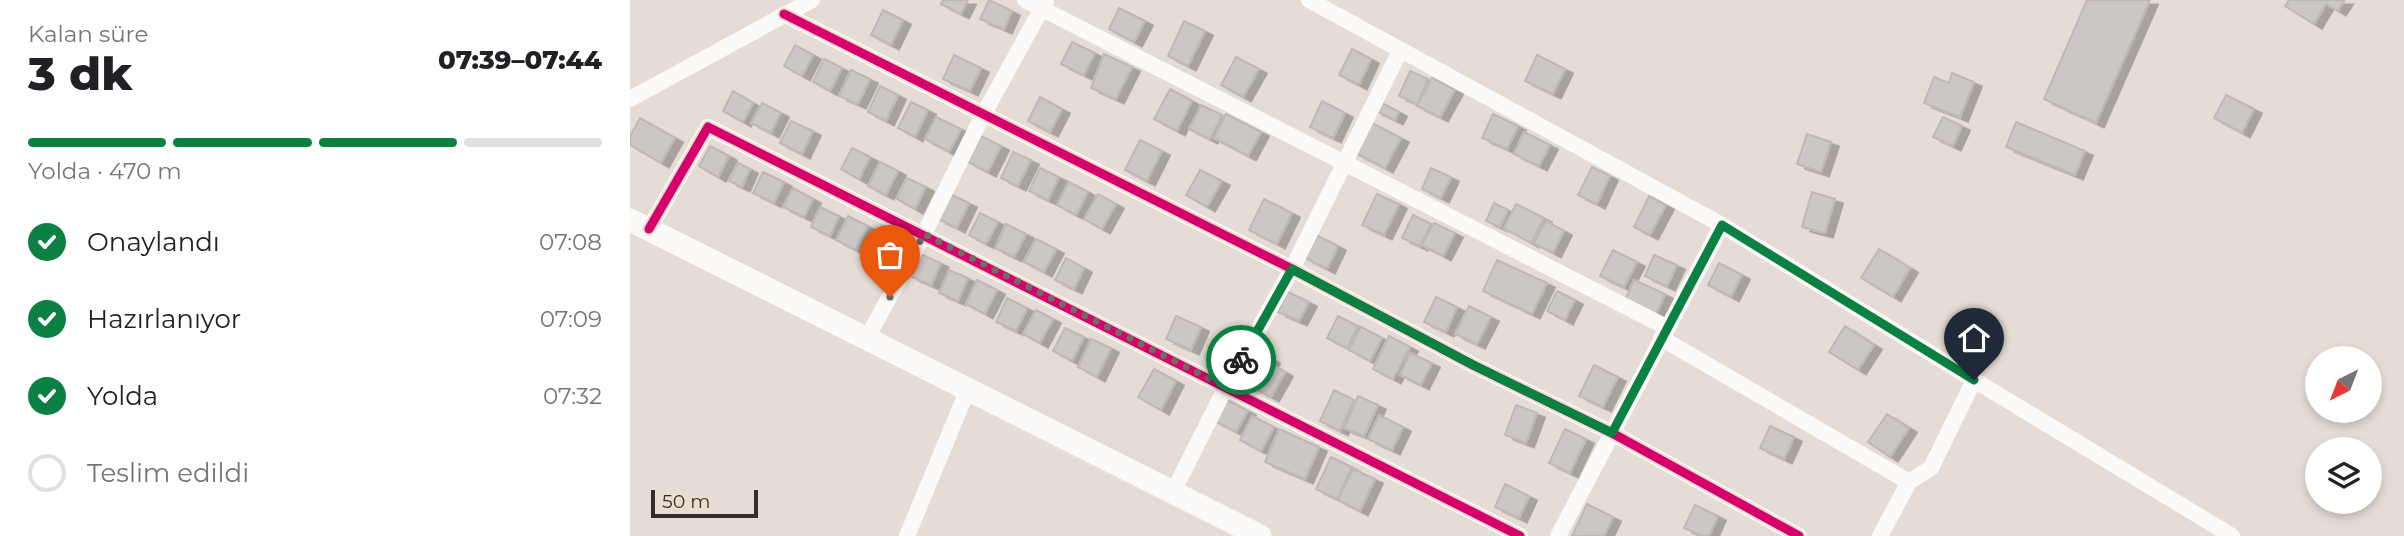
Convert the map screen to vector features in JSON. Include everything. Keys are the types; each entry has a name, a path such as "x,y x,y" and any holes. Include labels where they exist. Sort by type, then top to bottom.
{"main road":[{"path":"639,224 1260,536"}],"street":[{"path":"630,99 812,0"},
{"path":"1025,0 1044,4 1346,162 1663,333 1909,482"},
{"path":"1309,0 1722,225 2232,536"},
{"path":"867,338 1044,4"},
{"path":"784,14 1612,433 1799,536"},
{"path":"1172,492 1226,387 1292,269 1400,51"},
{"path":"639,224 708,127 1520,536"},
{"path":"1558,536 1722,225"},
{"path":"1880,536 1909,482 1931,468 1974,380"},
{"path":"907,536 968,389"}],"building":[{"path":"943,0 968,0 961,14 941,4"},
{"path":"989,0 1012,11 1004,29 980,19"},
{"path":"2087,0 2150,0 2096,123 2044,99"},
{"path":"2289,0 2345,0 2338,11 2326,4 2314,24 2285,6"},
{"path":"1119,8 1145,21 1134,42 1109,29"},
{"path":"883,10 903,20 891,45 871,35"},
{"path":"1184,21 1205,31 1188,66 1168,56"},
{"path":"1072,42 1095,53 1084,75 1061,64"},
{"path":"795,45 813,55 802,76 784,66"},
{"path":"1352,49 1371,59 1359,85 1339,75"},
{"path":"1104,54 1132,67 1116,99 1091,88"},
{"path":"954,55 981,68 970,91 943,79"},
{"path":"1537,55 1565,69 1553,94 1525,81"},
{"path":"1236,57 1259,69 1243,97 1221,85"},
{"path":"824,59 842,68 830,91 813,82"},
{"path":"851,70 870,79 858,104 839,96"},
{"path":"1410,71 1428,79 1417,104 1399,96"},
{"path":"1952,73 1974,82 1960,117 1924,103 1934,77 1949,83"},
{"path":"1432,78 1455,90 1440,117 1417,106"},
{"path":"880,86 898,95 886,121 868,112"},
{"path":"1170,89 1192,101 1177,131 1154,119"},
{"path":"733,91 753,103 743,122 723,111"},
{"path":"2226,95 2254,109 2242,133 2214,118"},
{"path":"1040,97 1062,109 1050,132 1028,121"},
{"path":"1322,101 1345,113 1333,138 1310,127"},
{"path":"1378,101 1399,112 1395,120 1374,110"},
{"path":"911,102 928,110 915,137 898,128"},
{"path":"762,103 781,113 771,133 751,123"},
{"path":"1201,105 1222,115 1210,139 1189,129"},
{"path":"1226,114 1261,132 1248,156 1214,138"},
{"path":"1493,114 1518,126 1507,149 1482,138"},
{"path":"936,117 961,129 949,152 925,139"},
{"path":"1943,117 1962,126 1953,146 1933,137"},
{"path":"640,118 675,138 661,163 630,145 630,136"},
{"path":"791,121 813,131 802,154 780,143"},
{"path":"2016,122 2085,151 2075,175 2006,147"},
{"path":"1372,123 1401,138 1385,168 1357,154"},
{"path":"1524,132 1550,145 1539,166 1514,154"},
{"path":"1807,134 1831,142 1821,172 1797,164"},
{"path":"981,136 1001,146 988,172 968,162"},
{"path":"1140,140 1162,151 1147,181 1125,170"},
{"path":"710,146 729,156 718,177 699,166"},
{"path":"852,148 870,157 859,179 841,169"},
{"path":"1013,152 1031,160 1018,186 1001,178"},
{"path":"880,162 898,171 886,195 868,186"},
{"path":"738,163 750,169 742,187 729,181"},
{"path":"1592,167 1610,176 1597,204 1578,195"},
{"path":"1040,168 1059,177 1048,200 1029,191"},
{"path":"1431,168 1451,177 1441,198 1422,189"},
{"path":"1200,170 1222,181 1207,207 1186,195"},
{"path":"763,172 784,182 774,203 753,193"},
{"path":"907,178 926,187 915,209 897,199"},
{"path":"1069,182 1088,192 1076,215 1057,205"},
{"path":"793,188 813,199 804,217 783,207"},
{"path":"1812,192 1835,199 1825,233 1802,227"},
{"path":"950,194 969,203 957,228 938,219"},
{"path":"1098,194 1116,204 1102,229 1084,219"},
{"path":"1377,194 1399,204 1384,235 1362,225"},
{"path":"1649,196 1666,205 1650,235 1634,227"},
{"path":"1264,199 1292,213 1277,244 1249,230"},
{"path":"1494,203 1508,210 1500,227 1486,221"},
{"path":"1516,204 1544,218 1531,243 1504,228"},
{"path":"820,207 839,216 830,236 811,227"},
{"path":"980,213 998,222 986,244 969,235"},
{"path":"1413,215 1431,224 1420,246 1402,238"},
{"path":"848,216 868,226 856,250 836,240"},
{"path":"1546,221 1564,231 1553,253 1534,243"},
{"path":"1434,223 1455,233 1443,256 1422,245"},
{"path":"1006,224 1026,234 1014,257 995,248"},
{"path":"878,233 897,241 887,264 868,256"},
{"path":"1316,235 1338,246 1327,269 1305,258"},
{"path":"1036,239 1056,249 1044,272 1024,262"},
{"path":"1879,249 1910,268 1893,297 1861,278"},
{"path":"1613,250 1637,262 1624,287 1600,276"},
{"path":"920,254 941,263 931,285 910,276"},
{"path":"1654,255 1677,265 1667,286 1645,276"},
{"path":"1066,258 1084,268 1074,289 1055,280"},
{"path":"1497,260 1547,283 1532,314 1483,291"},
{"path":"1719,263 1742,275 1731,297 1708,285"},
{"path":"949,270 968,278 958,301 939,293"},
{"path":"977,280 997,290 985,314 966,304"},
{"path":"1634,280 1665,294 1656,315 1625,300"},
{"path":"1557,291 1575,300 1565,320 1547,311"},
{"path":"1288,292 1309,302 1299,321 1278,312"},
{"path":"1436,297 1457,307 1446,332 1424,322"},
{"path":"1007,298 1027,308 1016,331 996,322"},
{"path":"1469,306 1491,317 1477,344 1455,334"},
{"path":"1036,310 1053,319 1040,343 1023,334"},
{"path":"1176,316 1201,327 1191,350 1166,339"},
{"path":"1338,316 1358,326 1347,348 1327,338"},
{"path":"1845,326 1874,345 1858,370 1829,352"},
{"path":"1361,327 1382,338 1370,361 1349,350"},
{"path":"1065,328 1084,337 1072,361 1053,351"},
{"path":"1389,336 1410,347 1393,379 1373,369"},
{"path":"1091,339 1111,348 1097,377 1078,367"},
{"path":"1255,350 1272,359 1259,385 1242,377"},
{"path":"1410,353 1432,363 1421,385 1400,375"},
{"path":"1273,365 1285,372 1271,397 1259,391"},
{"path":"1594,365 1618,377 1603,407 1579,396"},
{"path":"1154,369 1176,381 1161,410 1138,397"},
{"path":"1334,390 1354,400 1340,431 1320,421"},
{"path":"1358,396 1378,405 1364,436 1344,428"},
{"path":"1225,399 1248,411 1236,432 1213,420"},
{"path":"1516,405 1537,413 1526,443 1505,435"},
{"path":"1887,414 1909,428 1890,457 1868,442"},
{"path":"1379,415 1403,427 1392,450 1368,439"},
{"path":"1252,416 1274,427 1261,451 1240,440"},
{"path":"1770,426 1794,437 1784,459 1760,448"},
{"path":"1279,429 1319,447 1305,479 1265,462"},
{"path":"1565,429 1586,439 1570,473 1549,463"},
{"path":"1331,457 1352,467 1337,499 1316,489"},
{"path":"1353,469 1375,479 1360,511 1338,500"},
{"path":"1505,484 1529,496 1519,518 1495,507"},
{"path":"1587,504 1613,517 1604,536 1572,536"},
{"path":"1695,505 1718,516 1709,536 1702,536 1684,528"}],"cycle path":[{"path":"784,14 1612,433 1799,536"},
{"path":"649,229 708,127 1520,536"}],"way so far":[{"path":"890,297 924,234 1226,387 1241,360"}],"route":[{"path":"1241,360 1292,269 1473,365 1612,433 1722,225 1974,380"}]}
